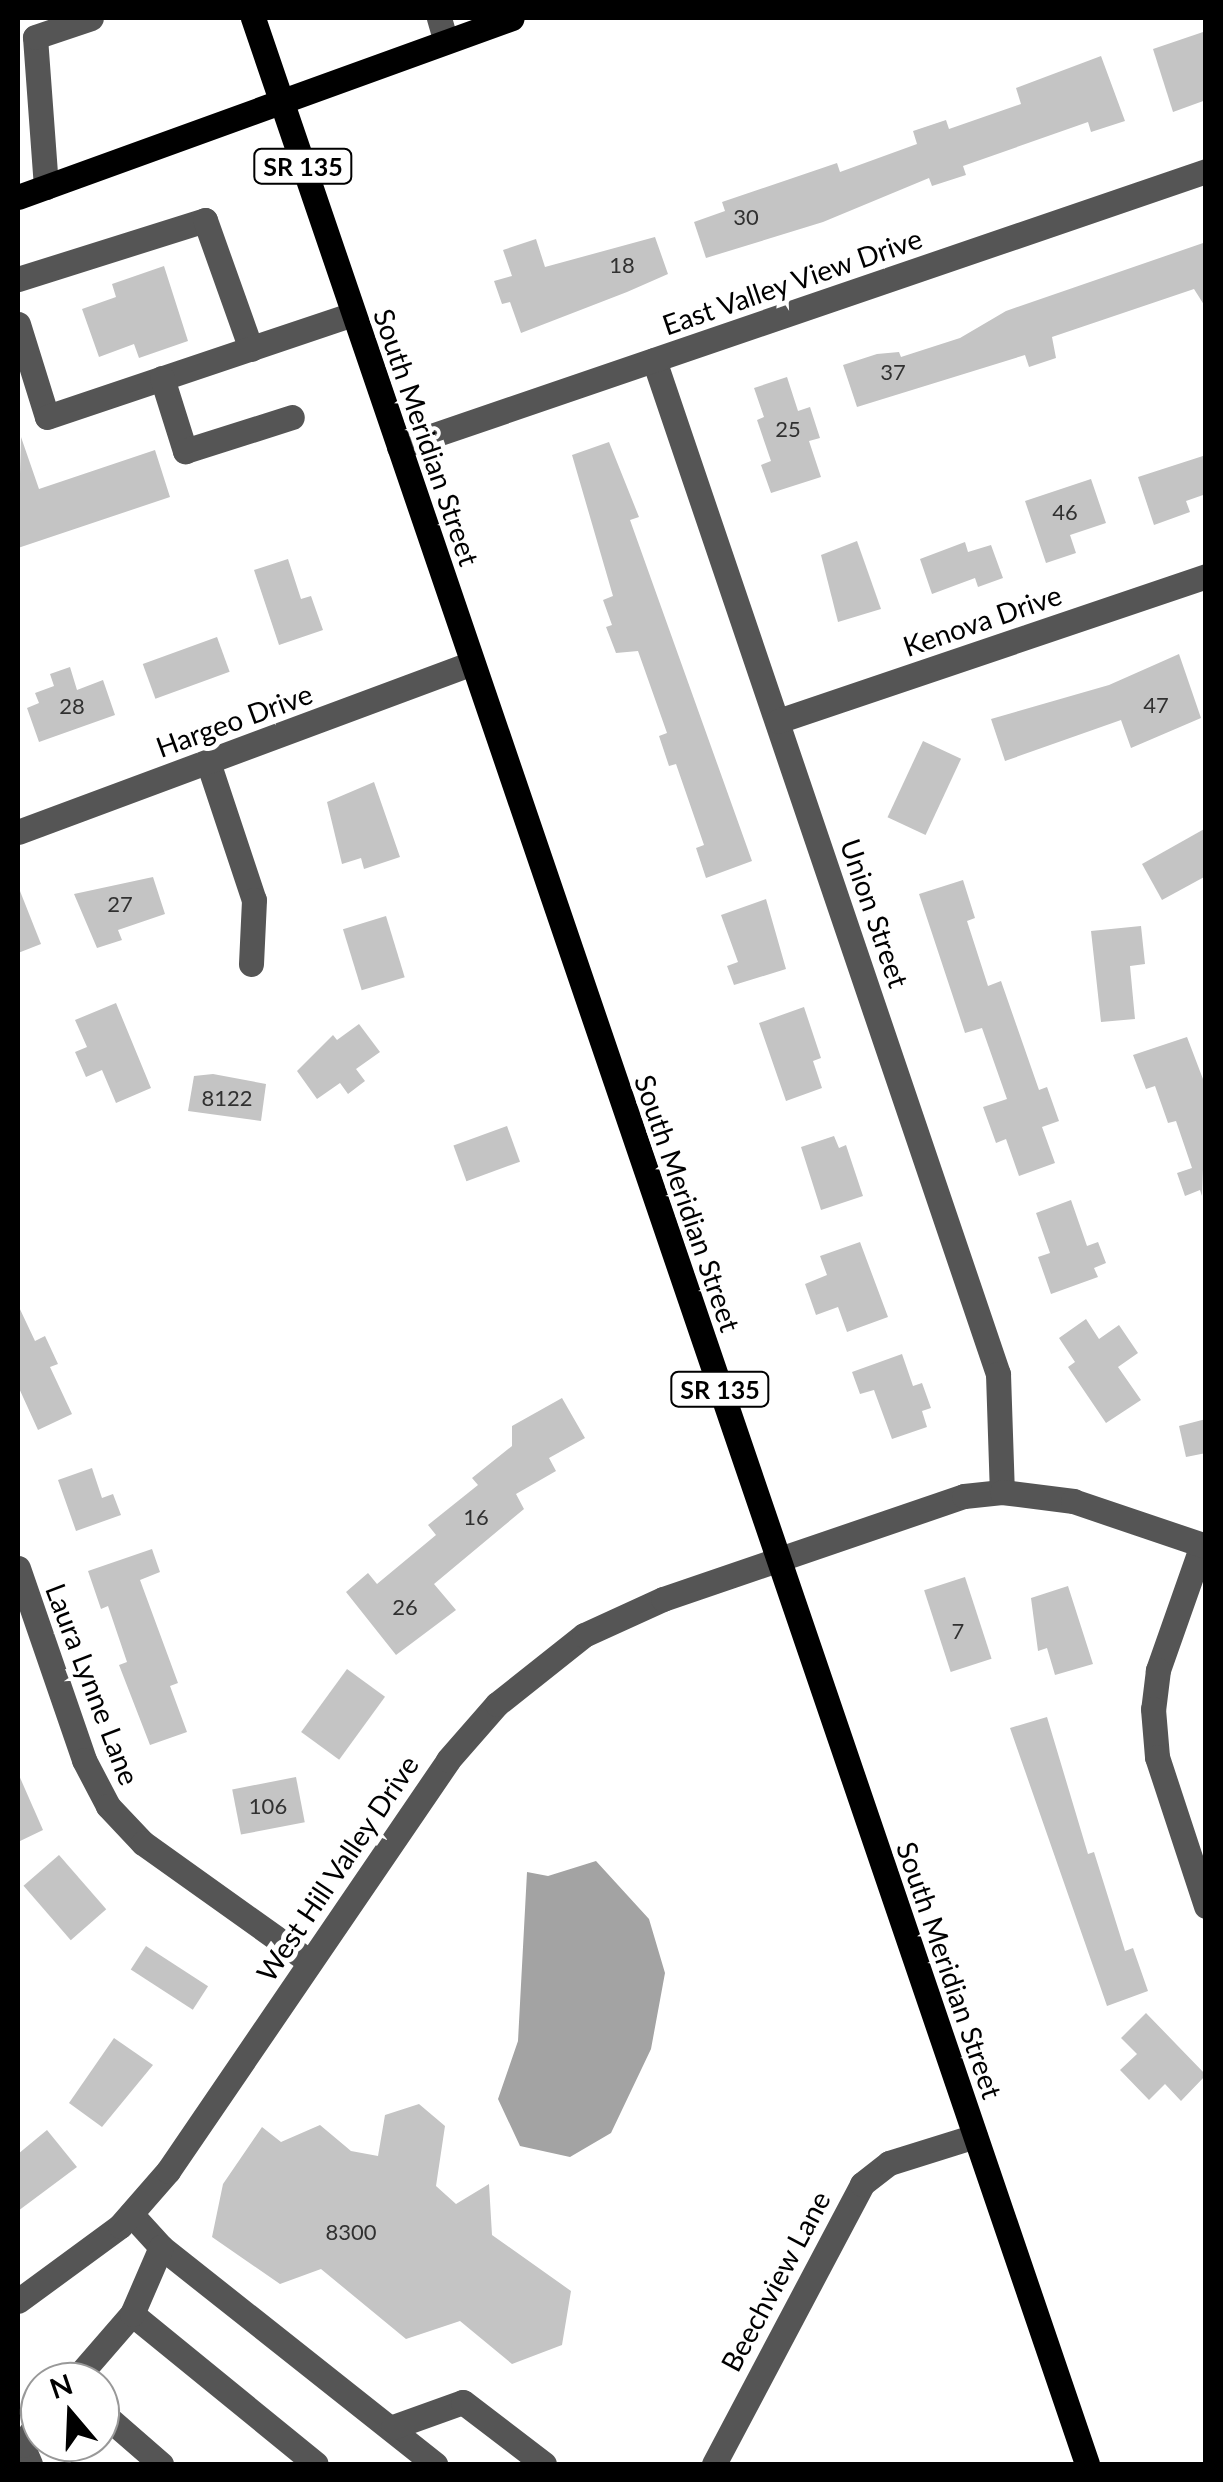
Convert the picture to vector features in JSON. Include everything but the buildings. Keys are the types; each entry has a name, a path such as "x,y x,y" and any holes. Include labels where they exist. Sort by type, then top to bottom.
{"main road":[{"name":"South Meridian Street","path":"253,18 1087,2464"},
{"path":"18,197 280,100 442,28 512,18"}],"street":[{"path":"46,187 32,27 91,18"},
{"name":"East Valley View Drive","path":"398,447 1206,170"},
{"path":"18,279 204,220 250,349"},
{"path":"18,324 26,382 48,417 354,314"},
{"name":"Union Street","path":"654,360 998,1374 1002,1492"},
{"path":"162,378 185,451 292,417"},
{"name":"Kenova Drive","path":"778,721 1206,576"},
{"name":"Hargeo Drive","path":"18,832 472,664"},
{"path":"208,762 254,900 250,964"},
{"name":"West Hill Valley Drive","path":"18,2301 131,2214 168,2171 448,1760 497,1704 584,1635 778,1558 964,1496 1002,1492 1074,1501 1204,1546"},
{"path":"1204,1546 1158,1670 1152,1709 1157,1757 1206,1906"},
{"name":"Laura Lynne Lane","path":"18,1568 84,1760 108,1806 143,1843 310,1962"},
{"name":"Beechview Lane","path":"714,2464 862,2184 888,2163 975,2136"},
{"path":"131,2214 161,2248 393,2427 435,2464"},
{"path":"90,2362 132,2314 161,2248"},
{"path":"132,2314 316,2464"},
{"path":"393,2427 463,2402 544,2464"},
{"path":"120,2429 161,2464"}],"shaded area":[{"path":"596,1861 649,1919 665,1973 651,2049 611,2133 570,2157 520,2146 498,2099 518,2041 527,1872 548,1876"}]}
